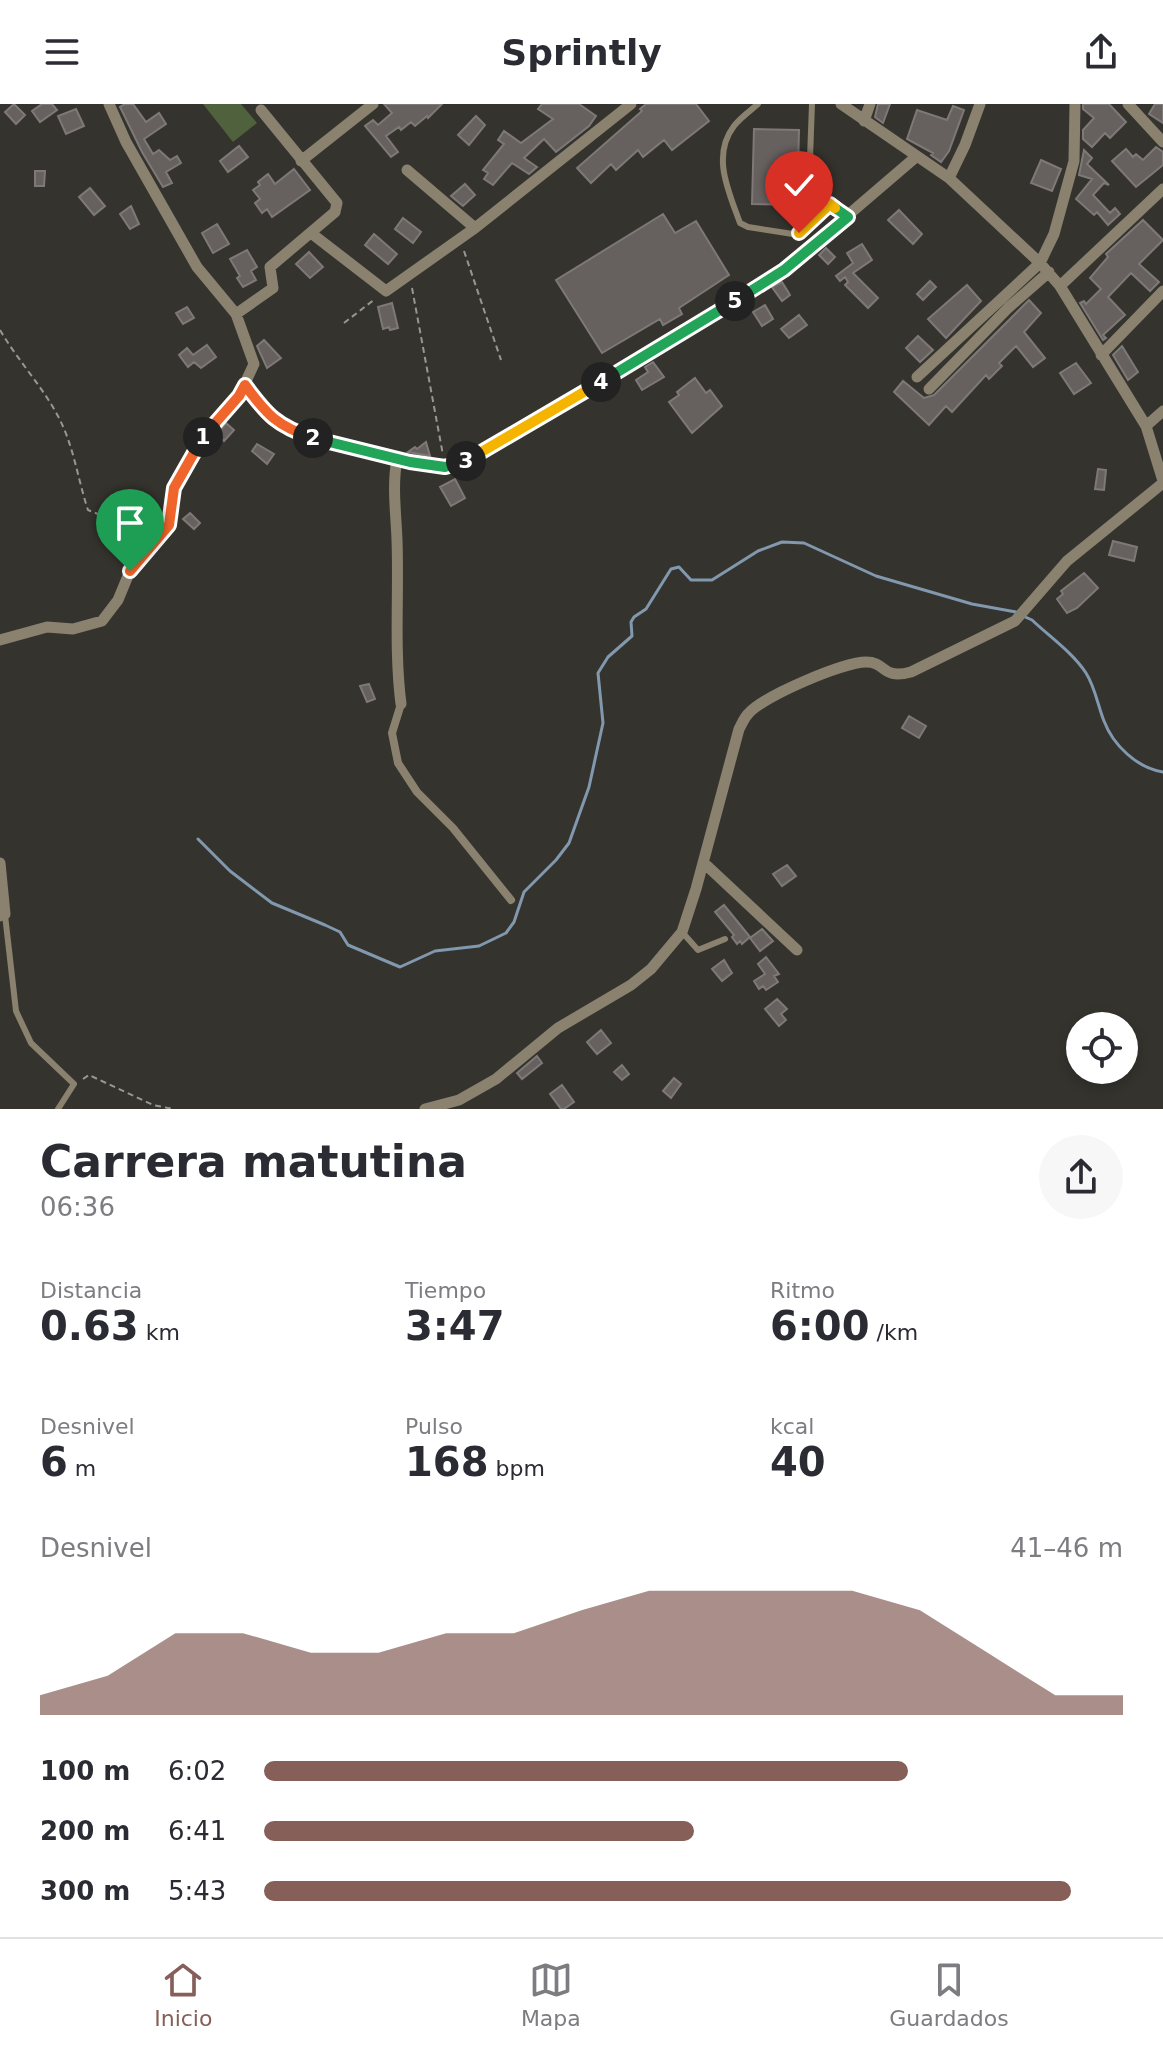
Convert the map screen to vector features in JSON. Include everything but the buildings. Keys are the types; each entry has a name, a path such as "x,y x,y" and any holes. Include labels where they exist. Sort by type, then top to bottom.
{"street":[{"path":"0,640 47,627 73,629 102,621 118,600 130,571 169,525 174,488 203,437 239,396 254,364 236,314 197,267 126,142 109,104"},
{"path":"301,161 373,104"},
{"path":"311,233 386,291 475,228 631,104"},
{"path":"425,1109 459,1100 496,1079 558,1028 631,985 651,969 682,932 704,863 739,729 748,714 760,704 810,679 850,664 869,662 888,674 898,676 911,672 1015,621 1067,561 1163,482 1146,426 1049,272 949,178 841,104"},
{"path":"864,121 870,104"},
{"path":"949,178 980,104"},
{"path":"929,389 1040,263 1054,234 1074,161 1075,104"},
{"path":"1136,107 1163,142"},
{"path":"236,314 273,288 270,267 335,212 337,203 261,110"},
{"path":"245,385 265,412 283,428 338,445 445,467 472,459 632,365 784,270 917,156"},
{"path":"407,170 475,228"},
{"path":"1060,286 1163,189"},
{"path":"917,377 1004,304 1049,272"},
{"path":"1101,355 1163,291"},
{"path":"1146,426 1163,411"},
{"path":"397,459 394,476 396,666 401,704 392,733 398,763 417,792 453,828 511,900"},
{"path":"0,863 3,915"},
{"path":"704,863 797,950"}],"lane":[{"path":"758,104 733,127 724,149 722,172 740,223 748,227 799,233 830,204"},
{"path":"812,104 809,185 811,190 848,217"},
{"path":"3,915 16,1011 31,1043 74,1084 58,1109"},
{"path":"682,932 698,950 725,939"}],"path":[{"path":"460,238 501,360"},
{"path":"409,275 445,467"},
{"path":"344,323 386,291"},
{"path":"0,330 58,417 72,448 88,510 108,518 147,548"},
{"path":"74,1084 89,1075 153,1105 173,1109"}],"green space":[{"path":"203,104 241,104 257,123 233,142"}],"waterway":[{"path":"198,839 230,871 272,903 340,932 348,945 400,967 435,951 479,946 506,933 514,922 524,892 569,843 589,787 603,723 598,673 608,657 632,636 631,622 646,609 671,569 679,567 691,580 712,580 758,551 782,542 804,543 876,576 972,604 1016,612"},
{"path":"1023,616 1032,620 1081,666 1092,684 1108,730 1120,747 1144,766 1163,772"}],"route":[{"path":"130,571 169,525 174,488 208,430 245,385 265,412 283,428 338,445 445,467 472,459 632,365 784,270 848,217 830,204 799,233"}]}
